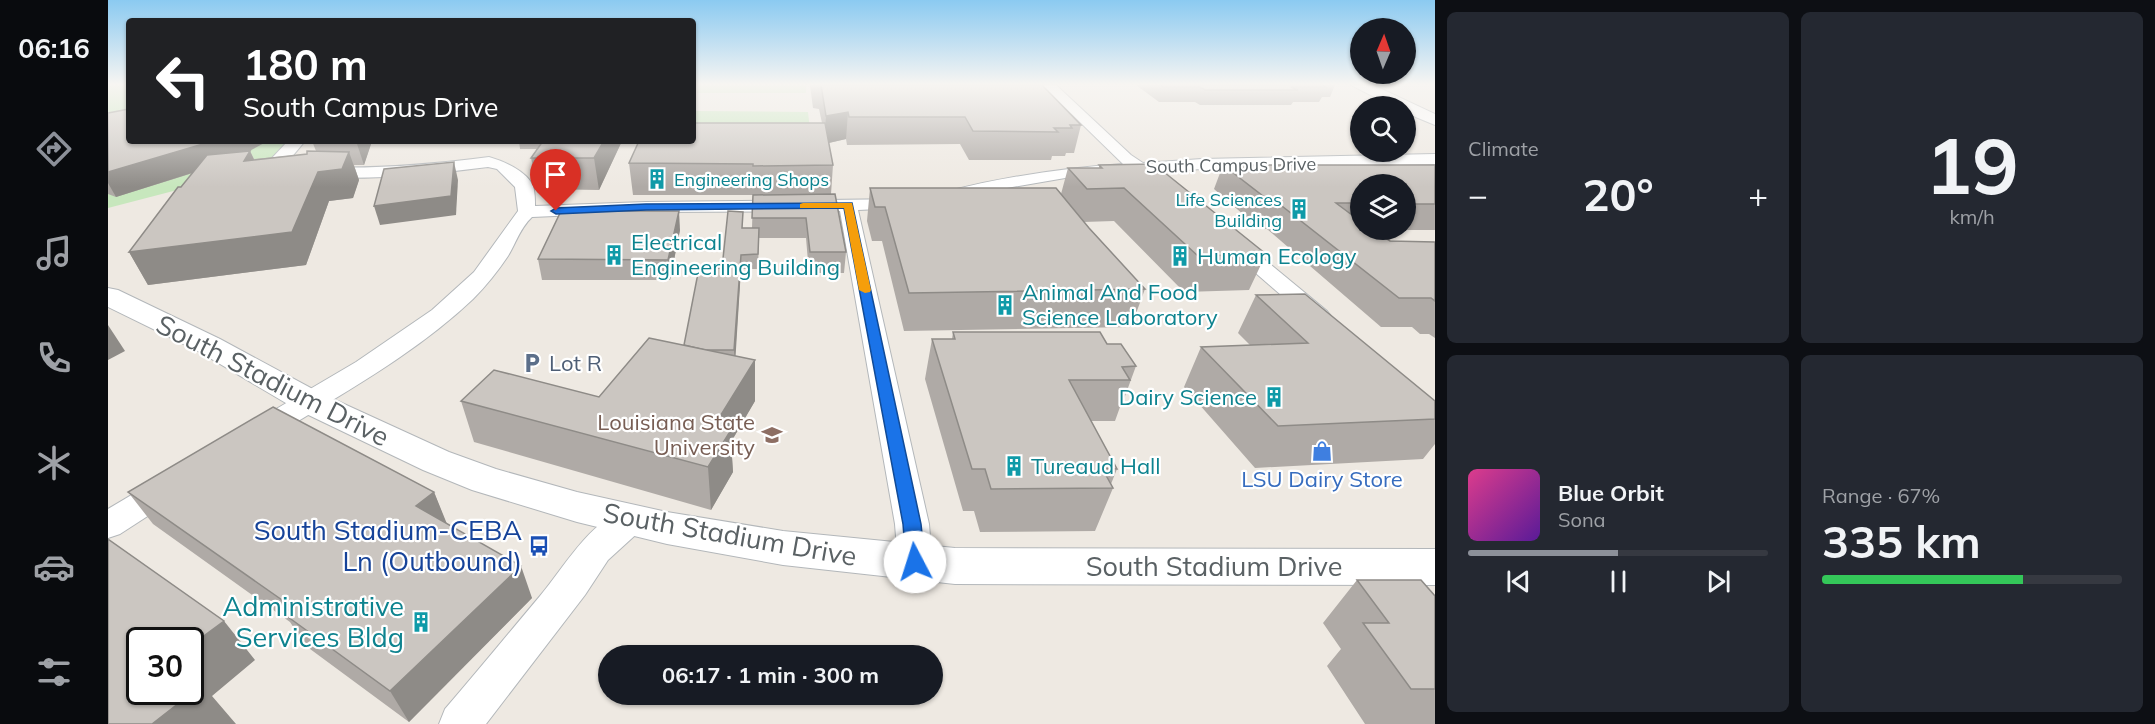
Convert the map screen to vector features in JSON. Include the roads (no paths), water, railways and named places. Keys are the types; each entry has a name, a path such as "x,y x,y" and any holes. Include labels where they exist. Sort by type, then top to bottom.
{"street":[{"path":"1083,119 1125,158 1165,187"},
{"path":"231,448 361,371 416,335 457,301 485,272 498,255 514,223 527,212 524,186 503,166 485,157 400,172 276,169 278,161 294,144"},
{"name":"South Campus Drive","path":"527,212 646,207 848,205 928,200 1071,172 1138,167 1435,159"},
{"path":"848,205 912,524 915,562"},
{"path":"1219,232 1336,330"},
{"name":"South Stadium Drive","path":"108,296 209,345 308,401 436,461 486,480 630,520 783,548 915,562 1026,568 1298,565 1435,567"},
{"path":"108,525 192,473"},
{"path":"460,724 572,584 596,550 630,520"}],"place":[{"name":"Engineering Shops","path":"657,179"},
{"name":"Life Sciences Building","path":"1299,209"},
{"name":"Electrical Engineering Building","path":"614,255"},
{"name":"Human Ecology","path":"1180,256"},
{"name":"Animal And Food Science Laboratory","path":"1005,305"},
{"name":"Lot R","path":"532,363"},
{"name":"Dairy Science","path":"1274,397"},
{"name":"Louisiana State University","path":"772,435"},
{"name":"LSU Dairy Store","path":"1322,451"},
{"name":"Tureaud Hall","path":"1014,466"},
{"name":"South Stadium-CEBA Ln (Outbound)","path":"539,546"},
{"name":"Administrative Services Bldg","path":"421,622"}]}
